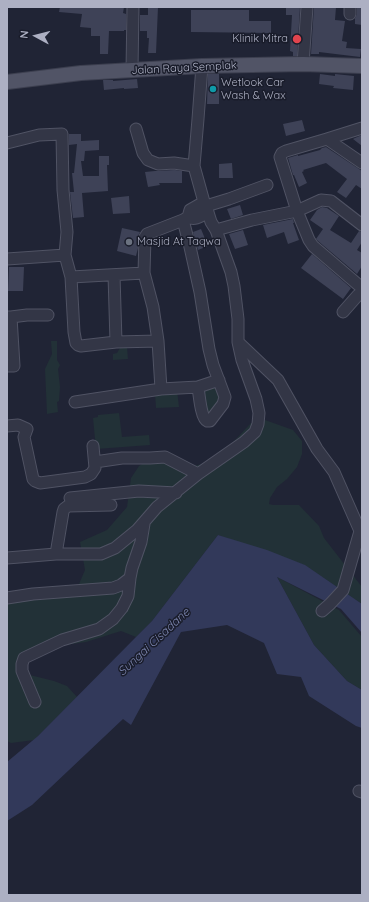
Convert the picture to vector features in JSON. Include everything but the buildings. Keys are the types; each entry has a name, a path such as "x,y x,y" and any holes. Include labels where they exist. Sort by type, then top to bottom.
{"main road":[{"name":"Jalan Raya Semplak","path":"7,82 81,73 202,66 303,64 362,66"}],"street":[{"path":"132,70 133,7"},
{"path":"303,64 307,7"},
{"path":"7,558 56,554 100,554 115,548 144,524 157,507 198,474 244,442 255,432 258,424 259,413 256,399 242,360 238,342 238,309 231,272 216,230 211,222 194,166 202,66"},
{"path":"343,312 361,293 308,240 297,211 280,156 286,151 362,128"},
{"path":"136,129 143,153 148,160 158,164 174,163 194,166"},
{"path":"7,143 39,135 62,134 63,190 67,232 65,255 71,277 74,332 78,345 158,341"},
{"path":"327,139 362,163"},
{"path":"161,389 158,341 144,273 145,237 147,234 185,218 196,219 206,207 267,185"},
{"path":"216,230 252,220 297,211 321,200 331,201 362,225"},
{"path":"185,218 200,292 208,349 225,397 223,404 210,421 205,420 203,415 198,387"},
{"path":"7,259 65,255"},
{"path":"71,277 144,273"},
{"path":"114,275 116,342"},
{"path":"7,366 14,366 9,317 27,315 48,316"},
{"path":"238,342 278,380 316,449 334,472 361,530 343,590 326,608"},
{"path":"75,402 161,389 198,387 219,380"},
{"path":"7,426 18,425 27,429 24,437 34,479 40,483 85,477 91,474 95,468 93,446"},
{"path":"95,462 122,458 165,457 198,474"},
{"path":"70,498 139,491 176,493"},
{"path":"56,554 62,512 64,509 68,506 111,505"},
{"path":"35,702 22,671 24,658 62,640 99,629 113,619 122,608 128,596 132,568 141,542 144,524"},
{"path":"7,598 33,594 113,588 121,585 130,578"}],"shaded area":[{"path":"51,341 57,341 57,360 60,365 58,369 60,387 59,401 57,402 58,412 47,414 45,369 52,354"},
{"path":"127,347 128,359 113,360 113,354 117,353 120,348"},
{"path":"211,386 217,387 221,400 208,415 202,389"},
{"path":"177,390 179,407 156,408 155,392"},
{"path":"119,413 122,437 149,435 150,445 96,449 93,418 98,417 98,415"},
{"path":"265,420 293,430 302,441 302,454 297,467 287,479 277,487 270,498 269,504 299,505 319,526 324,538 362,587 362,604 304,565 218,535 152,621 136,637 121,631 86,642 51,647 27,661 26,674 67,686 77,697 34,740 11,743 7,741 7,591 54,598 69,594 79,584 85,570 80,542 107,530 127,507 131,478 139,466 152,458 193,466 207,463 220,456 251,423"},
{"path":"277,577 339,610 362,637 362,690 347,681 314,645"}],"water":[{"name":"Sungai Cisadane","path":"218,535 267,550 305,565 362,604 362,633 341,609 277,577 314,645 347,681 362,690 362,728 356,726 309,696 301,677 277,674 264,643 227,625 181,632 131,725 123,719 32,805 7,821 7,762 38,736 152,621"}],"place":[{"name":"Klinik Mitra","path":"297,39"},
{"name":"Wetlook Car Wash & Wax","path":"213,89"},
{"name":"Masjid At Taqwa","path":"129,242"}]}
